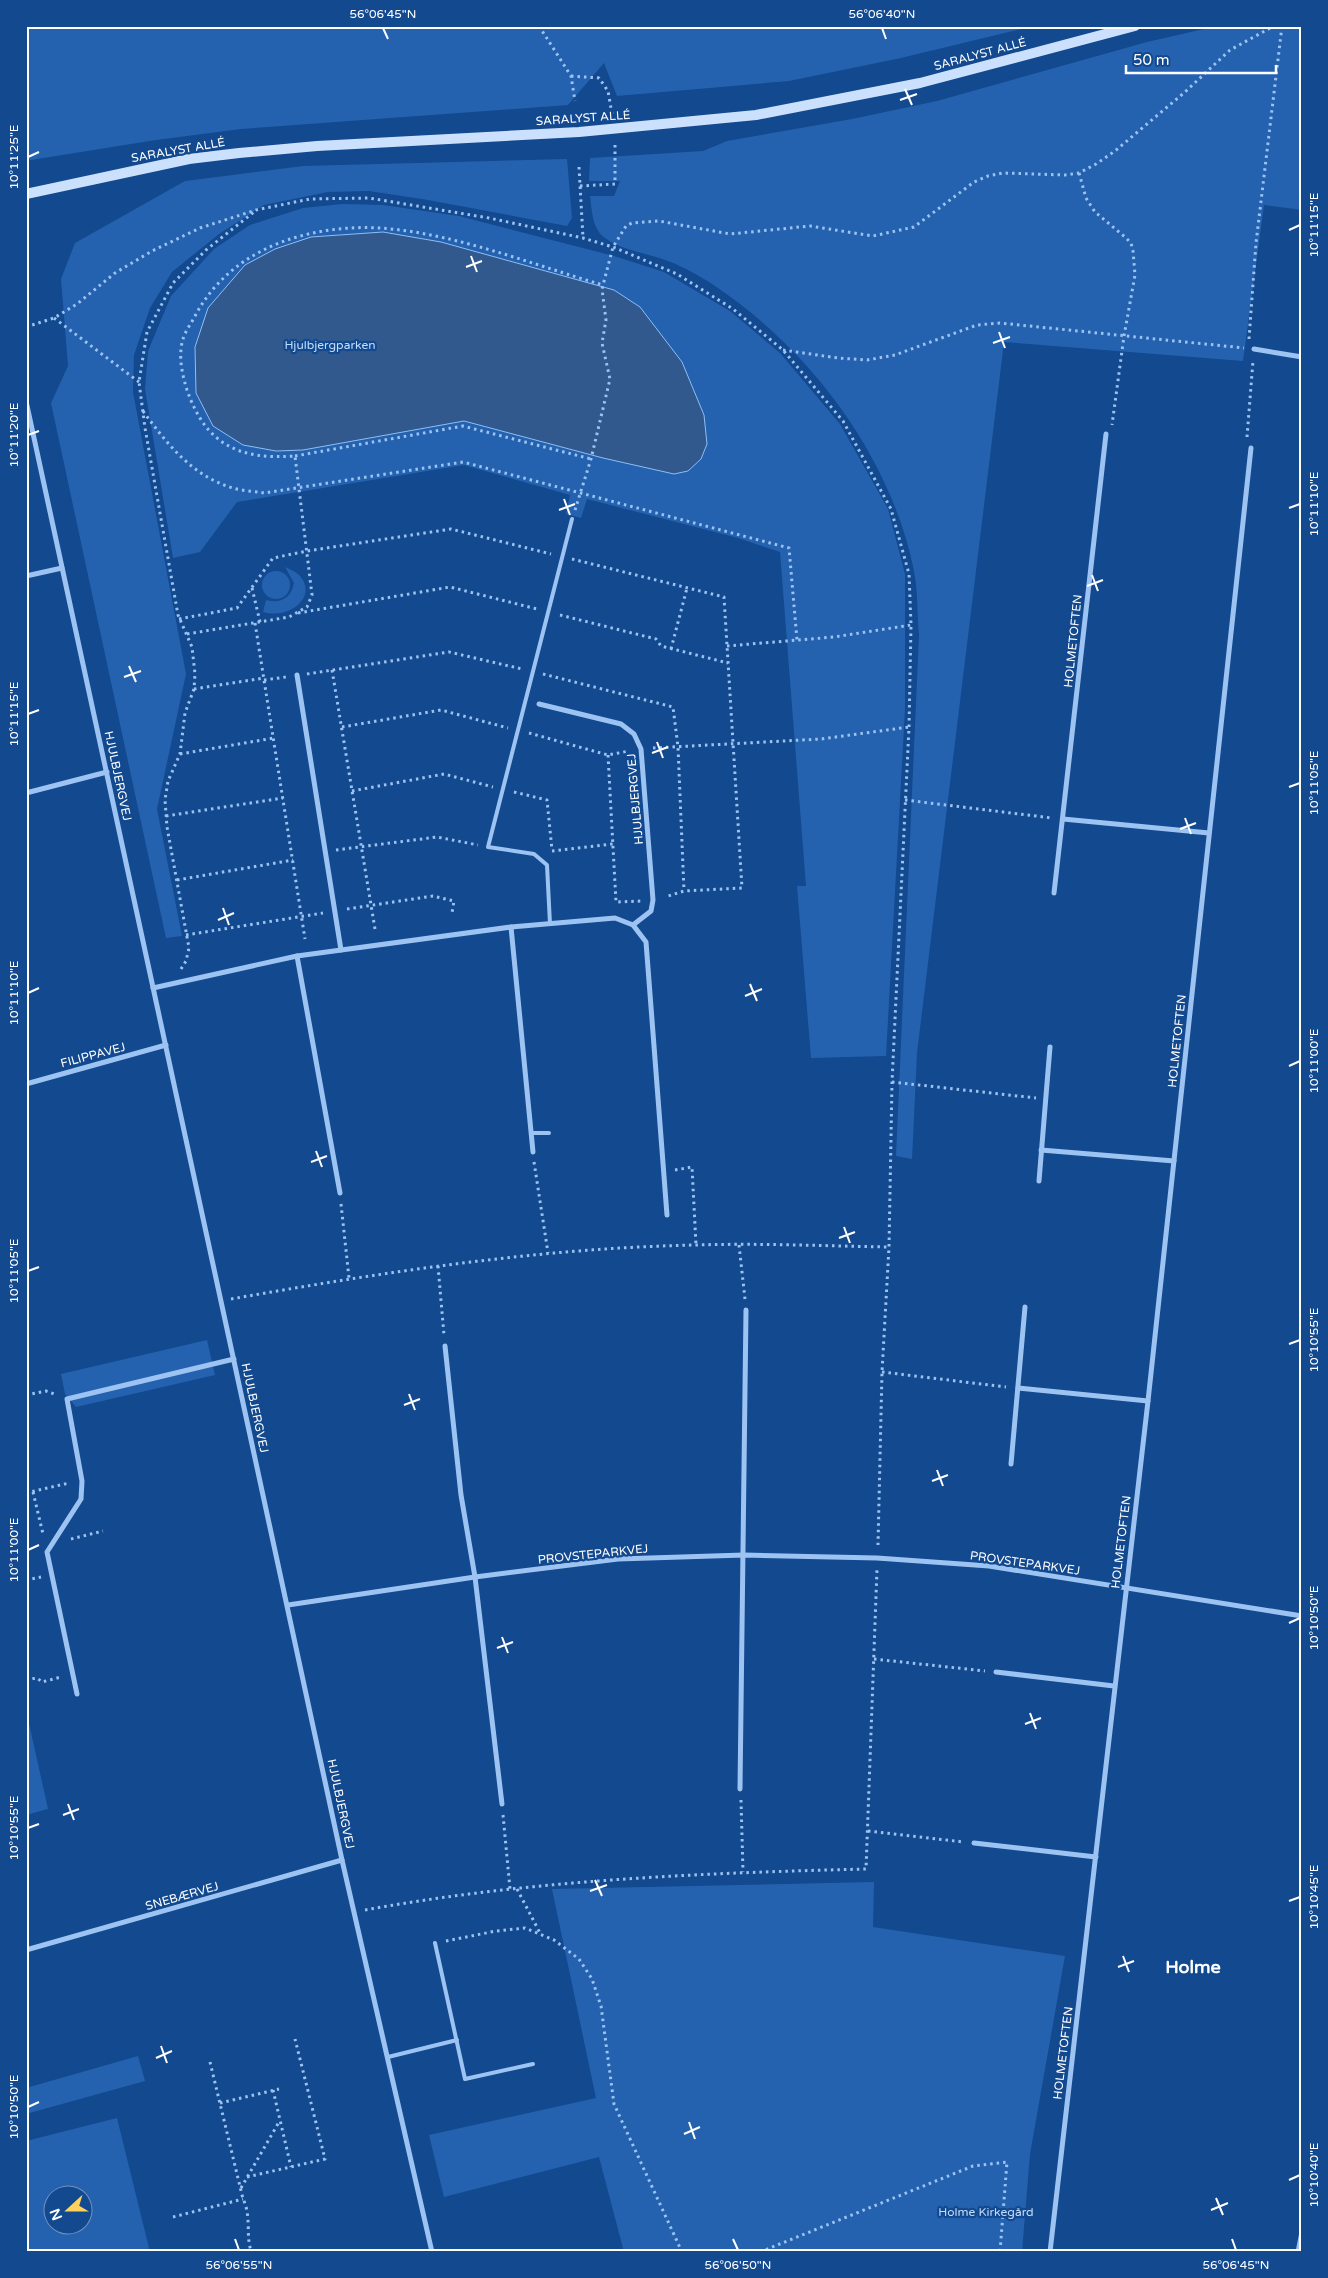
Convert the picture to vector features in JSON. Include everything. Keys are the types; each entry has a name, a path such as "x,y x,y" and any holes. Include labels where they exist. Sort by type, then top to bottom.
{"street":[{"name":"SARALYST ALLÉ","path":"26,194 189,159 239,153 614,128 756,114 920,83 1135,26"},
{"path":"1254,350 1302,357"},
{"name":"HJULBJERGVEJ","path":"26,402 342,1860 432,2252"},
{"name":"HOLMETOFTEN","path":"1054,893 1106,434"},
{"name":"HOLMETOFTEN","path":"1050,2252 1125,1587 1148,1401 1251,448"},
{"path":"26,576 62,568"},
{"path":"297,676 341,950"},
{"name":"HJULBJERGVEJ","path":"539,704 621,724 634,734 641,749 653,900"},
{"path":"26,793 107,772"},
{"path":"1062,819 1209,833"},
{"path":"633,925 651,911 653,900"},
{"path":"153,988 297,956 341,950 511,928 615,918 633,925 646,942 668,1214"},
{"path":"511,928 533,1152"},
{"path":"297,956 340,1193"},
{"name":"FILIPPAVEJ","path":"26,1084 166,1045"},
{"path":"1038,1181 1050,1047"},
{"path":"1041,1150 1174,1161"},
{"path":"1011,1464 1025,1307"},
{"path":"740,1789 746,1310"},
{"path":"445,1346 461,1495 475,1577 502,1804"},
{"name":"HJULBJERGVEJ","path":"67,1399 234,1359"},
{"path":"1018,1388 1148,1401"},
{"path":"67,1399 82,1480 81,1499 47,1552 77,1694"},
{"name":"PROVSTEPARKVEJ","path":"288,1605 475,1577 618,1559 744,1555 877,1558 989,1566 1302,1616"},
{"path":"996,1672 1114,1686"},
{"path":"974,1843 1096,1857"},
{"name":"SNEBÆRVEJ","path":"26,1950 342,1860"},
{"path":"1298,2252 1302,2232"}],"lane":[{"path":"550,924 548,865 534,854 488,847 572,519"},
{"path":"531,1133 549,1133"},
{"path":"435,1943 465,2078 533,2064"},
{"path":"388,2057 457,2040"}],"path":[{"path":"539,26 571,76 575,101"},
{"path":"572,519 591,459 610,378 602,343 606,320 603,285 613,247 626,226 632,223 659,221 730,234 810,226 873,236 914,227 974,182 988,176 1003,173 1064,176 1079,173 1115,151 1230,50 1274,26"},
{"path":"1251,448 1247,437 1254,350 1248,338 1256,243 1282,26"},
{"path":"571,76 598,78 608,91 614,128 615,184 580,186"},
{"path":"578,167 583,238"},
{"path":"1079,173 1086,198 1095,212 1131,243 1135,275 1124,336 1114,423 1106,434"},
{"path":"26,327 54,318 77,304 115,273 152,251 200,228 256,210 310,199 369,198 490,218 583,238 613,247 677,274 733,309 783,350 843,421 891,509 909,574 911,625 909,727 892,1082 889,1247 882,1372 866,1869 742,1872 517,1888 424,1899 354,1912"},
{"path":"173,984 186,961 189,948 176,880 165,800 168,780 180,754 185,713 194,689 195,674 192,647 179,619 142,411 139,382 147,332 173,283 206,250 256,210"},
{"path":"591,459 463,426 295,456 269,458 238,452 217,440 194,411 181,371 183,339 200,305 221,279 244,260 275,245 310,233 350,228 381,228 433,236 481,248 603,285"},
{"path":"54,318 139,382"},
{"path":"783,350 867,360 894,356 977,325 1000,323 1254,350"},
{"path":"142,411 167,443 195,471 233,488 264,493 462,462 789,548 796,640"},
{"path":"187,634 290,617 307,607 312,595 295,456"},
{"path":"179,619 237,608 273,558 451,529 724,598 742,888 684,891 653,900 616,902 608,755"},
{"path":"295,614 450,587 656,639 661,646 728,663"},
{"path":"252,588 260,622"},
{"path":"671,649 687,588"},
{"path":"255,622 305,938"},
{"path":"727,646 796,640 911,625"},
{"path":"26,638 32,636"},
{"path":"194,689 297,676 449,652 533,672"},
{"path":"332,670 375,929"},
{"path":"342,727 441,710 608,755 641,749 821,739 909,727"},
{"path":"180,754 274,738"},
{"path":"352,791 444,774 547,800 552,850 548,865"},
{"path":"166,816 283,798"},
{"path":"905,800 1062,819"},
{"path":"325,851 437,837 488,847"},
{"path":"552,850 612,844"},
{"path":"176,880 293,860"},
{"path":"892,1082 1045,1099"},
{"path":"533,1152 548,1253"},
{"path":"664,1171 692,1167 696,1245"},
{"path":"340,1193 349,1278"},
{"path":"221,1301 349,1278 548,1253 696,1245 889,1247"},
{"path":"739,1245 746,1310"},
{"path":"438,1266 445,1346"},
{"path":"882,1372 1018,1388"},
{"path":"26,1395 46,1391 67,1399"},
{"path":"26,1488 27,1493 82,1480"},
{"path":"33,1492 47,1552"},
{"path":"53,1543 103,1531"},
{"path":"874,1659 996,1672"},
{"path":"26,1680 37,1678 42,1682 73,1674"},
{"path":"740,1789 742,1872"},
{"path":"502,1804 510,1889"},
{"path":"868,1832 974,1843"},
{"path":"517,1888 540,1933"},
{"path":"435,1943 496,1931 525,1928 554,1940 579,1959 592,1979 601,2006 614,2104 682,2252"},
{"path":"246,2177 325,2160 296,2039"},
{"path":"210,2062 240,2188 247,2207 250,2230 249,2247 252,2252"},
{"path":"220,2103 279,2089"},
{"path":"273,2090 291,2167"},
{"path":"240,2188 280,2121"},
{"path":"760,2252 973,2166 1007,2162 1000,2252"},
{"path":"173,2217 243,2199"}],"green space":[{"path":"26,26 1034,26 901,58 789,81 617,96 604,63 568,105 241,129 156,140 31,160 26,159"},
{"path":"1217,26 1302,26 1302,210 1264,205 1243,361 1004,342 917,1053 912,1159 896,1156 919,635 914,571 903,528 886,487 866,447 841,408 781,340 748,310 701,277 671,262 618,246 605,238 597,230 593,219 590,196 614,196 620,181 589,181 590,158 703,151 727,141 852,119 937,101 1147,42"},
{"path":"567,159 572,218 567,226 369,191 328,192 264,205 219,234 172,272 150,308 134,355 133,392 186,674 157,809 182,936 166,938 51,403 68,366 61,279 75,243 185,181 303,166"},
{"name":"Hjulbjergparken","path":"342,204 383,205 459,216 614,256 664,272 730,311 780,353 840,424 888,509 905,574 905,709 886,1056 811,1058 797,886 806,886 780,552 738,538 587,499 581,518 566,514 570,495 464,465 237,502 200,552 173,558 145,389 148,351 171,296 214,249 250,225 303,208"},
{"path":"285,567 299,575 304,583 306,591 304,598 292,609 283,613 263,612 266,600 276,601 284,599 293,588 294,583"},
{"path":"276,571 286,575 290,585 286,595 276,599 266,595 262,585 266,575"},
{"path":"207,1340 215,1375 76,1407 65,1394 61,1374"},
{"path":"26,1710 48,1809 26,1815"},
{"name":"Holme Kirkegård","path":"874,1882 873,1927 1065,1956 1030,2154 1022,2252 624,2252 599,2157 444,2197 429,2135 596,2098 552,1889"},
{"path":"138,2056 145,2081 26,2114 26,2088"},
{"path":"117,2118 150,2252 26,2252 26,2141"}],"shaded area":[{"path":"383,232 441,242 614,290 640,307 682,362 704,415 707,444 701,459 688,471 674,474 603,458 464,421 303,450 276,451 243,445 213,426 196,393 195,347 208,308 245,265 275,249 311,237"}],"district":[{"name":"Holme","path":"1193,1967"}]}
